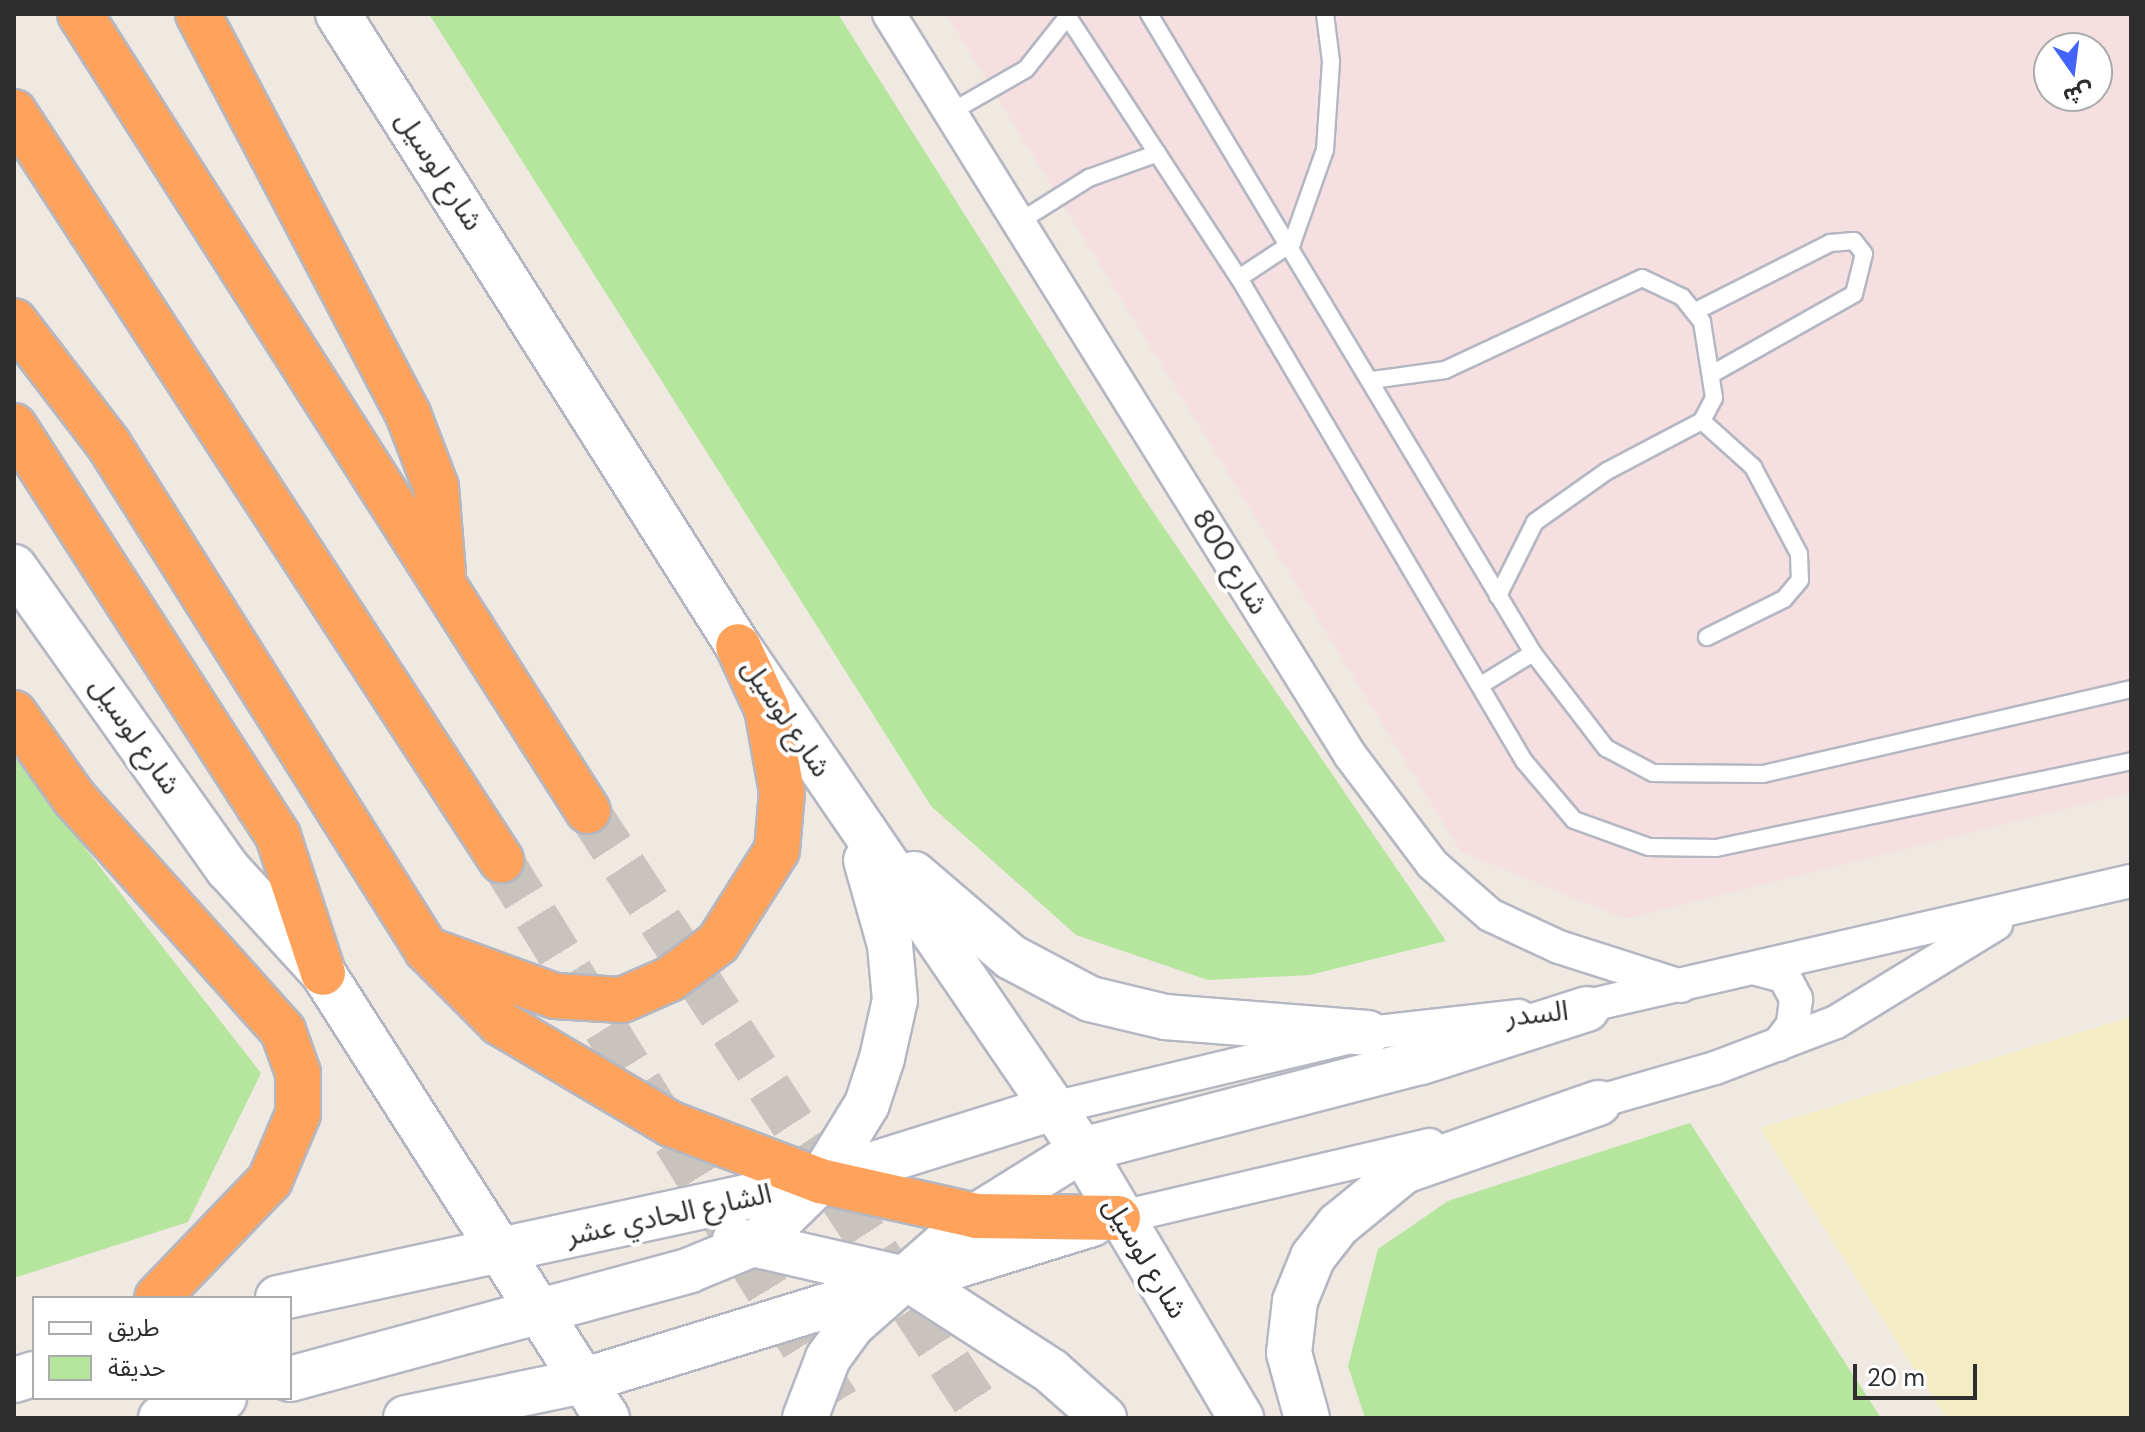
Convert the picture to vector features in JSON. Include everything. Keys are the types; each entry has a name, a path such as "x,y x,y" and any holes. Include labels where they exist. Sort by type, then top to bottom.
{"highway":[{"path":"80,14 588,811"},
{"path":"198,14 408,414 436,487 444,581"},
{"path":"14,112 501,860"},
{"path":"14,321 109,445 427,950 500,1023 586,1077 741,1155 820,1181 976,1216 1118,1218"},
{"path":"14,426 278,836 323,973"},
{"path":"427,950 555,996 622,1000 670,979 718,943 777,850 782,792 767,709 738,646"},
{"path":"14,713 75,799 283,1031 298,1073 298,1114 270,1180 159,1296"}],"street":[{"name":"شارع لوسيل","path":"338,14 738,646 851,816 1082,1150 1118,1218 1241,1418"},
{"name":"شارع 800","path":"889,14 1350,755 1432,864 1490,915 1559,947 1681,986"},
{"name":"شارع لوسيل","path":"14,567 228,869 323,973 539,1313 579,1382 607,1418"},
{"path":"851,816 999,948 1090,999 1165,1017 1367,1033"},
{"path":"292,1378 539,1313 758,1242 820,1181 867,1104 895,1000 881,904 851,816"},
{"name":"السدر","path":"1053,1108 1367,1033 1587,1009 2131,881"},
{"name":"السدر","path":"1118,1218 1598,1103 1778,1045 1836,1022 2020,909"},
{"path":"1757,969 1784,976 1796,999 1793,1025 1778,1045"},
{"path":"805,1418 828,1358 852,1325 910,1280 976,1216 1082,1150 1421,1062 1587,1009"},
{"path":"1307,1418 1289,1353 1295,1301 1313,1257 1338,1225 1404,1171 1598,1103"},
{"name":"الشارع الحادي عشر","path":"288,1296 820,1181 1053,1108"},
{"path":"406,1418 579,1382 1118,1218"},
{"path":"498,1252 758,1242 910,1280 1051,1371 1104,1418"},
{"path":"161,1418 218,1400"}],"lane":[{"path":"1149,14 1292,243 1533,653 1606,748 1653,773 1708,779 1763,774 2131,689"},
{"path":"1239,278 1292,243 1332,111 1325,14"},
{"path":"951,112 1026,69 1067,15 1239,278 1524,761 1574,820 1649,847 1777,839 2131,761"},
{"path":"1019,222 1089,178 1158,153"},
{"path":"1694,312 1830,243 1854,241 1864,254 1854,294 1714,373"},
{"path":"1372,380 1445,370 1642,278 1682,297 1694,312 1714,373 1714,398 1702,421 1607,471 1535,522 1498,596"},
{"path":"1702,421 1753,467 1799,554 1800,580 1784,599 1707,637"},
{"path":"1481,685 1533,653"}],"shaded area":[{"path":"946,14 2131,14 2131,793 1626,919 1461,852"}],"green space":[{"path":"429,14 838,14 1143,497 1446,941 1310,975 1208,980 1076,935 931,806"},
{"path":"14,757 261,1073 188,1222 14,1278"},
{"path":"1690,1123 1881,1418 1365,1418 1348,1366 1378,1249 1448,1201"}],"sand":[{"path":"2131,1017 2131,1418 1946,1418 1760,1128"}],"tunnel":[{"path":"588,811 985,1418"},
{"path":"501,860 847,1418"}]}
